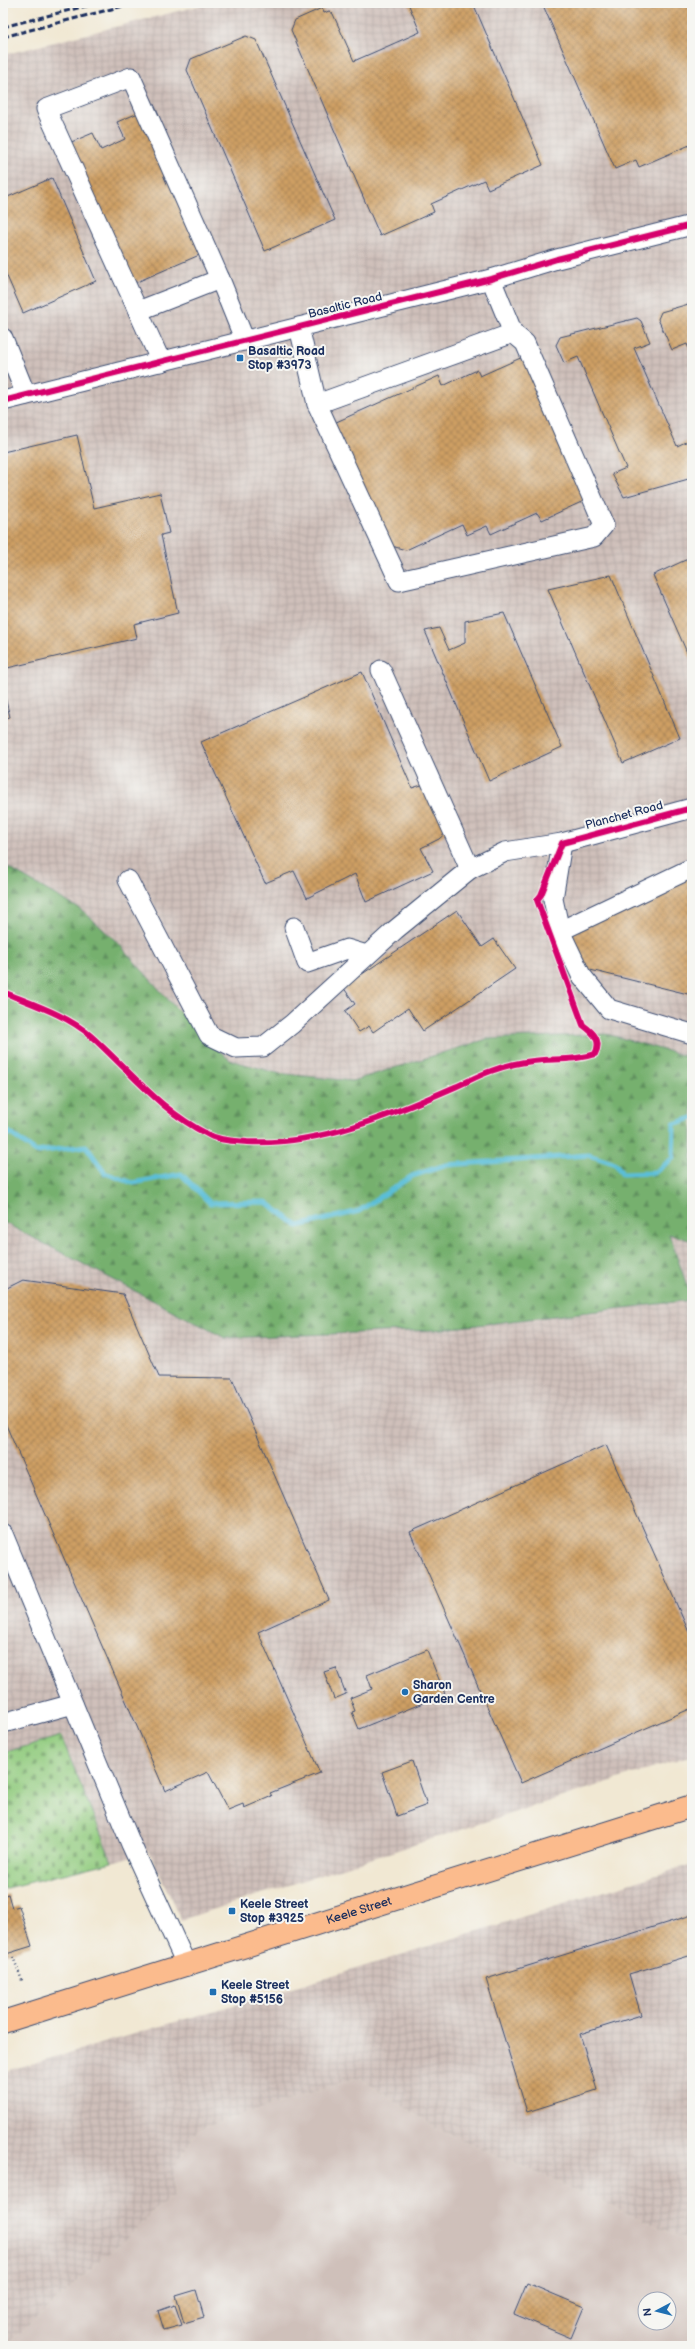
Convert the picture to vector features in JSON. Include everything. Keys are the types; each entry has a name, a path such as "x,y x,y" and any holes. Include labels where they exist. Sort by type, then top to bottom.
{"main road":[{"name":"Keele Street","path":"3,2022 187,1966 692,1806"}],"street":[{"path":"161,362 46,109 131,77 220,279 245,341"},
{"name":"Basaltic Road","path":"3,401 491,279 557,258 692,225"},
{"path":"138,311 220,279"},
{"path":"299,327 317,404 398,581 594,537 604,525 525,343 513,333 491,279"},
{"path":"317,404 513,333"},
{"path":"3,338 26,395"},
{"path":"381,670 470,870"},
{"name":"Planchet Road","path":"128,880 209,1035 236,1048 263,1047 292,1024 395,930 470,870 505,852 562,843 692,808"},
{"path":"562,843 553,899 560,930 581,975 609,1009 692,1034"},
{"path":"560,930 692,868"},
{"path":"294,927 307,963 347,949 367,956"},
{"path":"3,1534 131,1844 187,1966"},
{"path":"3,1723 73,1704"}],"path":[{"path":"13,1957 23,1983"}],"shaded area":[{"path":"210,3 692,3 692,1058 607,1034 487,1039 352,1081 277,1073 230,1060 196,1031 118,943 83,911 3,865 3,55"},
{"path":"3,1222 225,1338 434,1330 692,1300 692,1755 181,1920 149,1851 112,1862 61,1736 3,1753"},
{"path":"669,1233 692,1241 692,1298"},
{"path":"692,1864 692,2242 437,2129 359,2077 203,2128 196,2133 178,2161 173,2181 176,2193 6,2346 3,2346 3,2072 330,1977"},
{"path":"359,2077 437,2129 692,2242 692,2346 6,2346 176,2193 173,2181 174,2170 196,2133 203,2128"}],"green space":[{"path":"3,865 83,911 118,943 196,1031 230,1060 277,1073 352,1081 487,1039 607,1034 692,1058 692,1241 669,1234 692,1300 434,1330 225,1338 3,1222"},
{"path":"61,1736 112,1862 3,1889 3,1753"}],"building":[{"path":"408,3 473,3 543,165 488,189 484,180 431,204 434,212 380,236 291,30 295,20 322,8 324,13 329,11 333,14 354,61 420,32"},
{"path":"542,3 692,3 692,144 639,167 636,160 615,169"},
{"path":"246,36 256,40 335,220 265,251 187,70 191,59"},
{"path":"143,111 204,253 130,285 69,143 93,133 101,150 125,139 117,122"},
{"path":"52,178 96,281 23,313 3,267 3,199"},
{"path":"692,303 692,356 687,344 672,350 658,319 661,312"},
{"path":"637,318 641,321 650,342 634,348 677,446 692,439 692,478 624,497 612,474 626,468 578,357 564,363 556,345 560,337"},
{"path":"525,356 588,499 542,520 537,513 491,534 487,526 467,535 462,524 406,550 388,545 334,423 439,376 443,386 477,370 480,376"},
{"path":"77,435 94,508 160,493 169,533 161,535 178,613 134,624 137,638 3,669 3,452"},
{"path":"692,557 692,664 653,575"},
{"path":"611,575 680,738 623,763 548,589"},
{"path":"504,613 562,747 489,781 425,631 439,628 449,650 465,643 465,621"},
{"path":"362,672 412,788 428,783 448,831 439,839 421,848 433,871 366,902 355,874 307,898 294,871 265,883 201,742"},
{"path":"3,689 10,717 3,719"},
{"path":"692,875 692,995 578,967 568,931"},
{"path":"457,910 482,947 494,939 515,969 423,1031 408,1008 373,1032 369,1026 359,1032 345,1011 355,1004 343,987"},
{"path":"23,1280 123,1294 159,1377 232,1378 329,1600 258,1632 320,1773 270,1793 272,1796 244,1808 243,1804 228,1810 208,1772 165,1791 3,1418 3,1290"},
{"path":"606,1445 692,1639 692,1708 521,1783 410,1532"},
{"name":"Sharon Garden Centre","path":"427,1650 445,1694 359,1729 352,1712 355,1711 350,1698 372,1689 367,1675"},
{"path":"336,1668 346,1694 334,1699 324,1672"},
{"path":"412,1761 427,1805 397,1816 382,1772"},
{"path":"8,1894 12,1908 19,1906 32,1946 3,1955 3,1896"},
{"path":"692,1915 692,1955 629,1974 641,2015 580,2034 597,2090 527,2112 486,1979"},
{"path":"527,2283 584,2307 571,2338 514,2314"},
{"path":"196,2290 204,2317 184,2323 176,2296"},
{"path":"175,2305 182,2325 164,2330 158,2311"}],"waterway":[{"path":"3,1128 36,1152 86,1146 105,1173 133,1183 181,1174 210,1203 266,1202 298,1226 359,1211 412,1176 446,1165 589,1155 616,1164 622,1174 654,1173 673,1158 674,1124 692,1118"}],"railway":[{"path":"3,27 98,3"},
{"path":"3,37 135,3"}],"cycle path":[{"path":"3,401 491,279 557,259 692,225"},
{"path":"3,992 60,1016 82,1029 160,1102 191,1125 213,1137 233,1141 274,1142 328,1134 380,1118 431,1098 482,1074 503,1067 530,1061 576,1058 595,1054 598,1045 596,1038 583,1025 537,900 541,895 562,843 692,808"}],"place":[{"name":"Basaltic Road Stop #3973","path":"240,358"},
{"name":"Sharon Garden Centre","path":"405,1692"},
{"name":"Keele Street Stop #3925","path":"232,1911"},
{"name":"Keele Street Stop #5156","path":"213,1992"}]}
